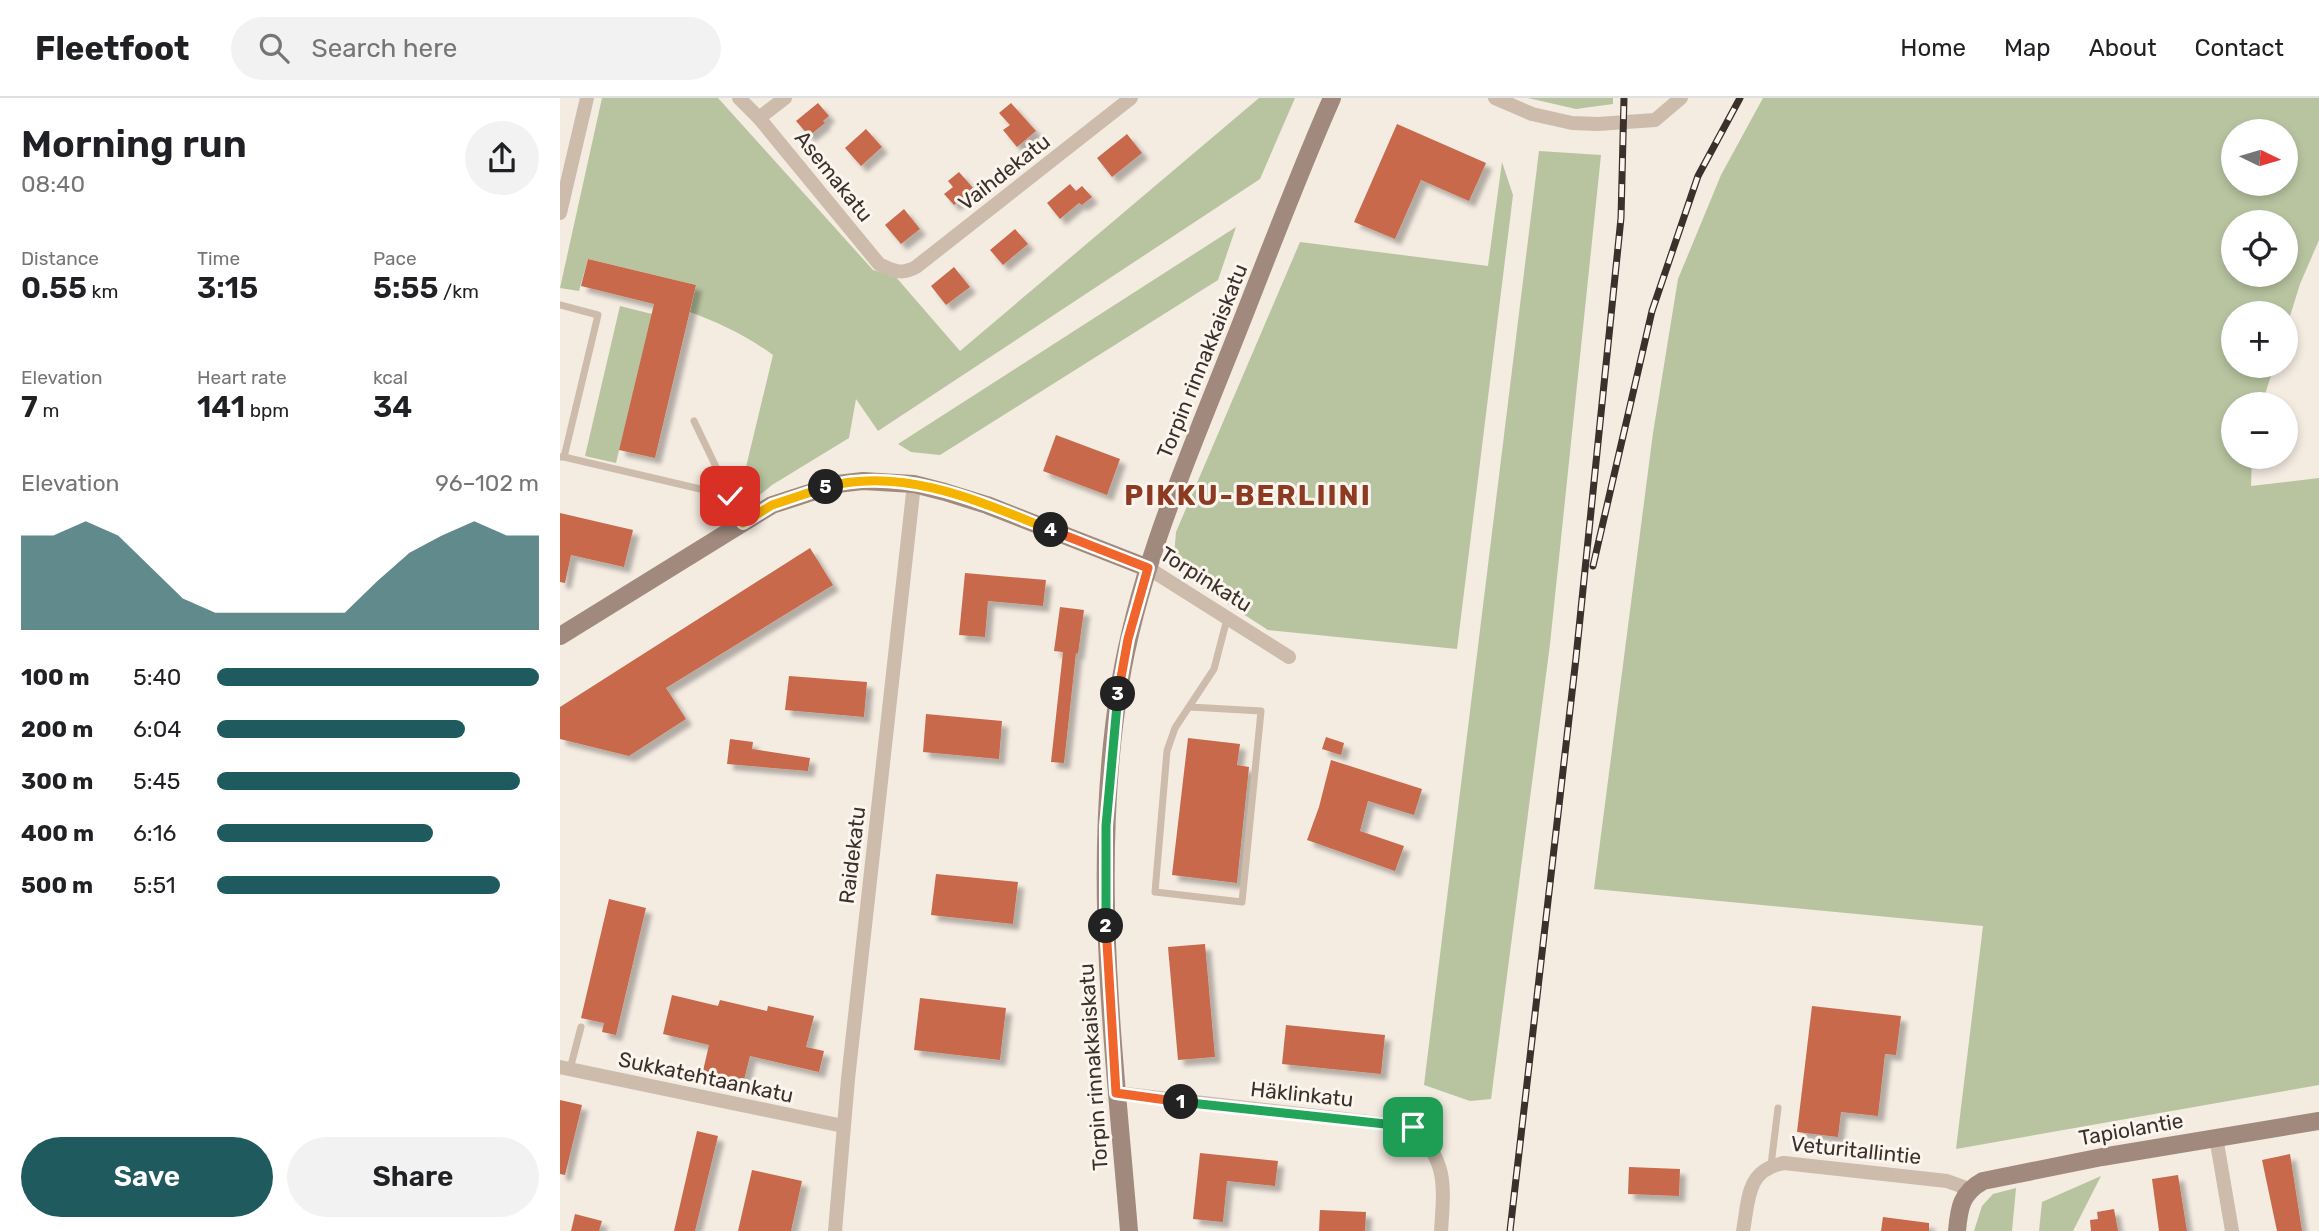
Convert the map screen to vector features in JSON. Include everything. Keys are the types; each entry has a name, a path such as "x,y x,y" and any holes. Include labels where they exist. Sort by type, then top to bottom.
{"main road":[{"name":"Torpin rinnakkaiskatu","path":"1129,1231 1116,1093 1105,884 1106,826 1119,686 1128,639 1148,568 1181,475 1332,98"},
{"name":"Torpinkatu","path":"560,636 772,505 837,484 863,481 914,484 988,505 1148,568"},
{"name":"Tapiolantie","path":"1966,1195 1983,1181 2216,1137 2319,1121"},
{"path":"1957,1231 1966,1195"}],"street":[{"path":"560,213 587,98"},
{"name":"Asemakatu","path":"739,98 760,118 879,264 901,273"},
{"path":"760,118 785,98"},
{"name":"Vaihdekatu","path":"901,273 907,273 916,267 1130,98"},
{"path":"1495,98 1532,114 1572,123 1598,124 1655,121 1681,98"},
{"name":"Raidekatu","path":"835,1231 843,1126 914,484"},
{"name":"Torpinkatu","path":"1148,568 1289,657"},
{"name":"Sukkatehtaankatu","path":"565,1068 843,1126"},
{"name":"Häklinkatu","path":"1116,1093 1413,1127 1427,1141 1436,1158 1444,1186 1441,1231"},
{"path":"2216,1137 2232,1231"},
{"name":"Veturitallintie","path":"1744,1231 1750,1193 1758,1175 1771,1165 1784,1163 1947,1181 1966,1195"}],"lane":[{"path":"560,305 598,315 562,457 730,496"},
{"path":"694,421 743,523"},
{"path":"1190,707 1261,711 1242,902 1155,892 1167,751 1175,728 1214,669 1227,619"},
{"path":"565,1068 581,1027"},
{"path":"1771,1165 1778,1108"}],"green space":[{"path":"602,98 718,98 873,270 895,276 960,351 1259,98 1295,98 1260,179 878,431 856,399 849,438 772,485 750,503 740,492 773,355 733,330 690,312 696,285 588,259 579,291 560,288"},
{"path":"1528,98 1613,98 1613,104 1576,109"},
{"path":"1763,98 2319,98 2319,240 2295,301 2221,301 2221,378 2270,378 2266,392 2221,392 2221,469 2252,469 2251,486 2319,478 2319,1085 1956,1149 1983,926 1594,889 1653,433 1678,279 1721,175"},
{"path":"1539,151 1601,155 1550,644 1491,1099 1470,1101 1424,1085"},
{"path":"1502,162 1513,195 1457,649 1268,630 1192,581 1180,570 1174,556 1176,532 1300,242 1488,266"},
{"path":"1236,227 1218,280 940,455 911,452 898,444"},
{"path":"620,306 652,314 616,463 585,456"},
{"path":"2101,1176 2073,1231 2039,1231 2042,1202"},
{"path":"2016,1188 2012,1231 1974,1231 1982,1206 1993,1194"}],"building":[{"path":"818,103 829,116 823,121 825,123 809,136 796,121"},
{"path":"1011,103 1036,131 1017,147 1003,130 1010,125 999,113"},
{"path":"1397,124 1486,163 1469,201 1421,180 1395,239 1354,222"},
{"path":"866,129 882,147 861,166 845,148"},
{"path":"1127,134 1142,153 1112,177 1097,158"},
{"path":"959,172 974,189 954,205 944,194 953,187 948,181"},
{"path":"1070,184 1076,191 1082,186 1092,197 1082,205 1079,203 1060,219 1047,203"},
{"path":"904,209 920,229 901,244 885,225"},
{"path":"1015,229 1028,244 1003,265 990,250"},
{"path":"588,259 696,285 655,458 619,450 654,304 581,286"},
{"path":"954,267 970,287 946,305 931,286"},
{"path":"1056,435 1120,459 1107,495 1043,471"},
{"path":"560,513 633,530 624,567 571,555 565,583 560,582"},
{"path":"810,548 833,585 666,688 686,719 629,756 560,739 560,707"},
{"path":"965,573 1046,580 1043,606 988,601 985,637 959,635"},
{"path":"1060,607 1084,610 1078,654 1076,653 1064,763 1051,762 1063,652 1054,651"},
{"path":"789,676 867,682 864,717 785,710"},
{"path":"926,714 1002,721 999,759 923,752"},
{"path":"1326,737 1344,743 1341,755 1322,749"},
{"path":"1188,738 1240,744 1237,765 1249,767 1237,883 1172,875"},
{"path":"730,739 753,742 752,749 810,758 808,771 727,764"},
{"path":"1331,760 1422,789 1414,815 1368,801 1360,831 1404,846 1395,871 1307,840"},
{"path":"936,874 1018,882 1013,924 931,915"},
{"path":"609,899 646,908 616,1035 602,1032 604,1023 581,1018"},
{"path":"1205,944 1215,1057 1178,1060 1168,947"},
{"path":"672,995 718,1006 720,1000 767,1011 768,1006 814,1016 806,1047 824,1051 819,1072 750,1056 744,1080 703,1071 709,1045 663,1034"},
{"path":"920,998 1006,1008 1000,1060 914,1050"},
{"path":"1812,1006 1901,1016 1896,1055 1885,1054 1878,1116 1841,1112 1838,1137 1797,1132"},
{"path":"1286,1025 1385,1035 1381,1074 1282,1064"},
{"path":"560,1100 582,1105 565,1175 560,1174"},
{"path":"697,1131 718,1136 695,1231 674,1231"},
{"path":"1200,1153 1278,1161 1275,1186 1227,1181 1223,1222 1193,1219"},
{"path":"2290,1154 2302,1231 2277,1231 2262,1160"},
{"path":"1629,1167 1680,1169 1679,1196 1628,1194"},
{"path":"752,1170 802,1181 791,1231 738,1231"},
{"path":"2178,1175 2187,1231 2159,1231 2152,1179"},
{"path":"2114,1209 2118,1231 2091,1231 2090,1220 2098,1219 2097,1212"},
{"path":"1320,1210 1366,1212 1365,1231 1319,1231"},
{"path":"575,1214 602,1221 599,1231 571,1231"},
{"path":"1883,1217 1929,1223 1929,1231 1881,1231"}],"railway":[{"path":"1510,1231 1576,658 1621,218 1624,98"},
{"path":"1593,566 1652,311 1698,176 1740,98"}],"district":[{"name":"PIKKU-BERLIINI","path":"1248,495"}],"route":[{"path":"730,496 743,523 772,505 837,484 886,481 914,484 988,505 1148,568 1128,639 1119,686 1106,826 1107,948 1116,1093 1413,1127"}]}
